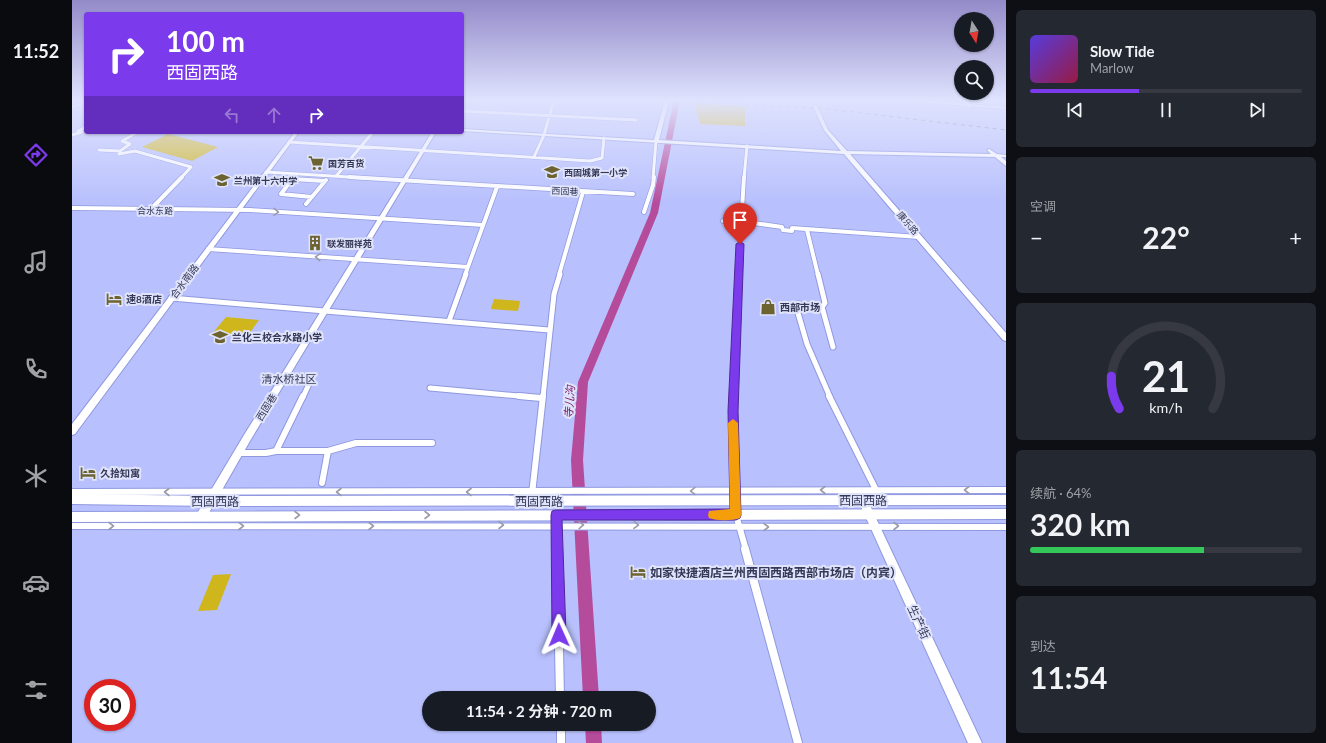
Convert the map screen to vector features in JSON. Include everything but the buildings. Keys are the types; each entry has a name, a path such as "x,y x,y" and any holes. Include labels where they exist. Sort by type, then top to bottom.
{"main road":[{"name":"西固西路","path":"72,499 212,496 735,495 863,500 879,495 1006,500"},
{"name":"西固西路","path":"72,517 202,515 597,520 736,515 1006,514"}],"street":[{"path":"98,150 120,151 130,144 122,141 133,135"},
{"name":"合水南路","path":"72,431 295,135"},
{"path":"338,175 371,135"},
{"name":"西固巷","path":"202,515 238,453 432,135"},
{"path":"539,135 854,153 1006,156"},
{"path":"534,157 544,135"},
{"path":"644,212 654,181 660,135"},
{"name":"康乐路","path":"830,135 1006,338"},
{"path":"289,142 590,161 602,158 604,138"},
{"path":"747,146 740,221 733,411 736,515 798,743"},
{"path":"988,150 1006,164"},
{"path":"119,154 135,151 190,167 150,210"},
{"path":"266,172 404,180"},
{"path":"306,204 330,175"},
{"path":"312,196 281,194 292,179 325,180"},
{"name":"西固巷","path":"404,180 497,187 633,194"},
{"path":"449,321 497,187"},
{"path":"531,496 554,294 583,192"},
{"name":"合水东路","path":"72,208 238,210 381,218"},
{"path":"381,218 483,225"},
{"path":"723,221 740,221 782,227 783,230 792,231 792,228 919,236"},
{"path":"807,230 825,303 822,307 833,347"},
{"path":"208,249 468,267"},
{"path":"171,298 549,330"},
{"path":"822,307 801,304 796,306 807,344 823,384 879,495"},
{"path":"276,451 309,384"},
{"path":"430,388 541,398"},
{"path":"238,453 328,451 356,443 432,443"},
{"path":"322,483 328,451"},
{"path":"735,495 879,495 1006,490"},
{"path":"72,492 212,496"},
{"name":"生产街","path":"863,500 975,743"},
{"path":"72,526 561,520 560,691"},
{"path":"597,520 739,527 1006,527"},
{"path":"561,731 561,743"}],"shaded area":[{"path":"167,135 171,135 218,147 192,161 142,147"},
{"path":"494,299 520,301 518,311 491,309"},
{"path":"226,317 259,320 247,337 212,334"},
{"path":"231,574 217,610 198,611 213,575"}],"waterway":[{"name":"寺儿沟","path":"591,691 577,460 583,382 654,213 670,135"},
{"name":"寺儿沟","path":"593,731 594,743"}],"slow traffic":[{"path":"713,515 736,515 733,466 733,423"}],"place":[{"name":"国芳百货","path":"316,163"},
{"name":"西固城第一小学","path":"552,172"},
{"name":"兰州第十六中学","path":"222,180"},
{"name":"联发丽祥苑","path":"315,243"},
{"name":"速8酒店","path":"114,299"},
{"name":"西部市场","path":"768,307"},
{"name":"兰化三校合水路小学","path":"220,337"},
{"name":"久拾知寓","path":"88,473"},
{"name":"如家快捷酒店兰州西固西路西部市场店（内宾）","path":"638,572"}],"district":[{"name":"清水桥社区","path":"289,378"}],"route":[{"path":"559,635 556,515 736,515 733,466 733,411 740,244"}]}
